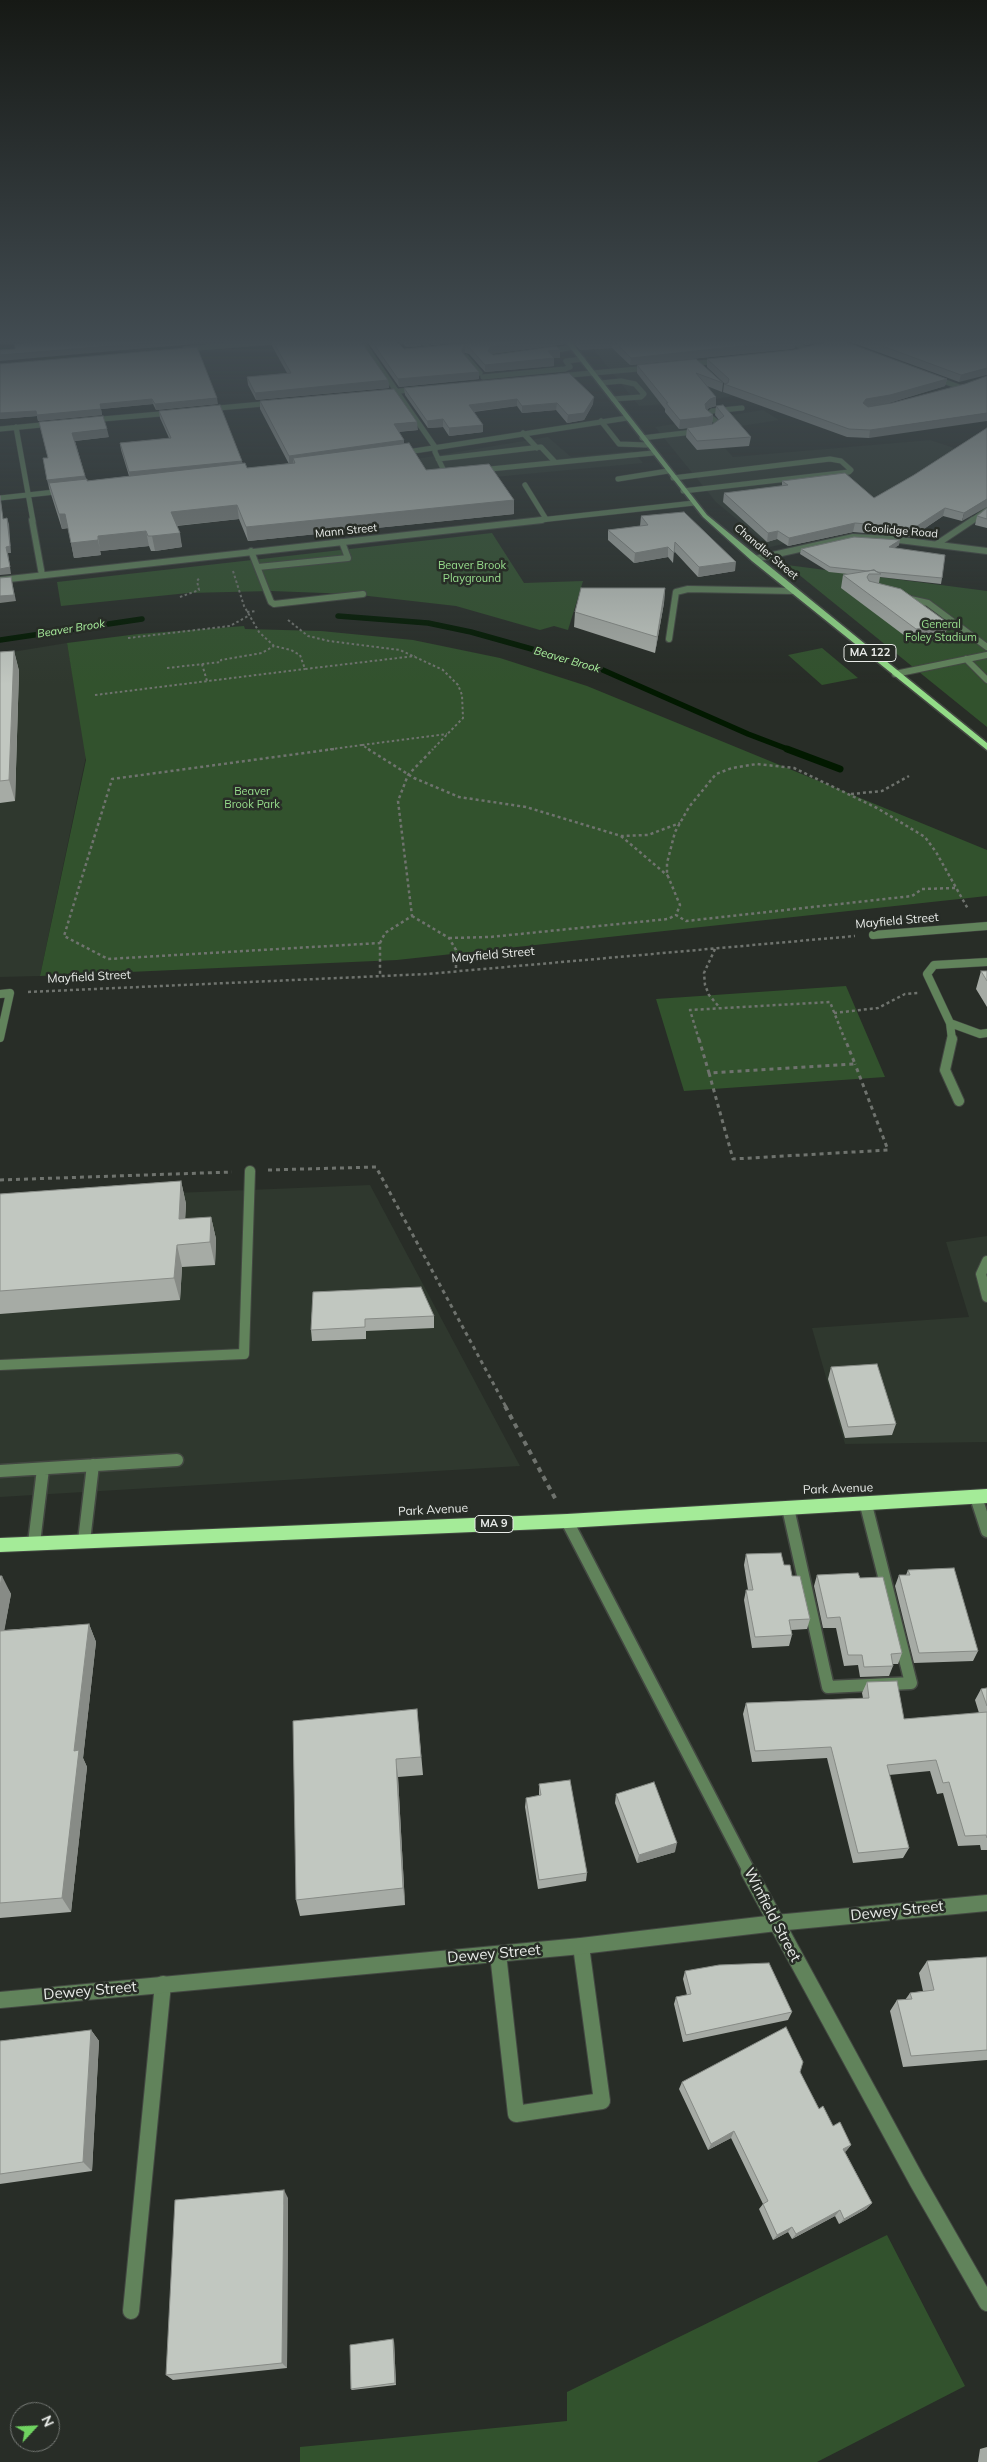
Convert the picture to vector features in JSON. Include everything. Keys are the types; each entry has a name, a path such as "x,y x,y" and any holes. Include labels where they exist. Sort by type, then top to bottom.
{"highway":[{"name":"Park Avenue","path":"0,1545 567,1521 981,1497"}],"main road":[{"name":"Chandler Street","path":"655,455 694,503 755,559 987,747"}],"street":[{"path":"21,455 42,576"},
{"path":"437,455 445,473 464,472"},
{"path":"438,459 475,455"},
{"path":"548,455 555,462"},
{"path":"474,470 632,455"},
{"path":"673,478 830,460 841,461 851,470 849,472 683,491"},
{"path":"618,479 668,471"},
{"path":"525,485 546,519"},
{"path":"0,498 71,490"},
{"name":"Mann Street","path":"0,580 694,503"},
{"path":"937,544 987,510"},
{"name":"Coolidge Road","path":"755,559 832,540 853,537 937,544 987,551"},
{"path":"258,567 348,558 342,542"},
{"path":"251,551 271,602 274,604 364,594"},
{"path":"669,639 676,592 688,589 794,591"},
{"path":"899,596 928,603 987,647"},
{"path":"895,674 987,655"},
{"path":"966,659 987,680"},
{"name":"Mayfield Street","path":"873,935 987,926"},
{"path":"959,1100 945,1070 952,1044 950,1023 927,974 934,965 987,962"},
{"path":"0,994 10,993 0,1038"},
{"path":"950,1023 980,1034 987,1033"},
{"path":"0,1366 244,1354 250,1171"},
{"path":"987,1261 981,1274 987,1297"},
{"path":"0,1471 177,1460"},
{"path":"84,1541 92,1465"},
{"path":"34,1543 43,1469"},
{"path":"981,1497 987,1531"},
{"path":"788,1508 828,1688 911,1683 866,1505"},
{"name":"Winfield Street","path":"567,1521 776,1923 917,2181 987,2303"},
{"name":"Dewey Street","path":"0,2000 581,1946 776,1923 987,1903"},
{"path":"498,1954 516,2114 602,2101 581,1946"},
{"path":"131,2311 162,1984"}],"path":[{"path":"231,565 247,612 259,632 274,646 291,650 300,655 305,669"},
{"path":"180,597 199,590 197,581 200,578"},
{"path":"247,612 262,610"},
{"path":"128,638 230,626 250,615"},
{"path":"284,616 293,626 308,636 329,641 400,650 443,670 458,685 462,695 463,718 408,774 398,801 412,916"},
{"path":"166,668 202,664 262,653 274,646"},
{"path":"95,695 415,656"},
{"path":"202,664 207,681"},
{"path":"380,943 108,959 64,936 112,778 448,734"},
{"path":"362,745 408,774 459,797 526,807 621,836 648,835 680,824"},
{"path":"449,938 490,937 668,919 676,915 680,905 668,876 667,863 675,832 689,807 716,774 744,765 774,765 794,768 851,794 908,825 924,838 936,852 965,904"},
{"path":"851,794 882,791 909,776"},
{"path":"621,836 668,876"},
{"path":"676,915 686,921 912,896 922,889 955,888"},
{"path":"380,976 380,943 385,933 412,916"},
{"path":"412,916 449,938 456,950 456,971"},
{"name":"Mayfield Street","path":"10,993 456,971 873,935"},
{"path":"715,949 704,973 705,985 708,995 720,1008"},
{"path":"834,1013 878,1008 905,994 935,991"},
{"path":"830,1002 834,1013 888,1150 733,1159 690,1010 830,1002"},
{"path":"709,1073 855,1064"},
{"path":"0,1180 376,1167 567,1521"}],"shaded area":[{"path":"441,455 569,455 571,457 636,455 643,463 473,479 368,467"},
{"path":"678,455 731,455 733,457 757,455 957,455 834,532 770,547 716,502"},
{"path":"67,643 87,751 85,761 40,976 0,977 0,654"},
{"path":"370,1185 520,1466 0,1497 0,1220 5,1200"},
{"path":"987,1236 987,1442 845,1444 812,1328 969,1317 946,1242"}],"green space":[{"name":"Beaver Brook Playground","path":"492,533 524,583 583,581 568,630 554,626 540,630 456,606 351,594 271,591 188,593 61,606 57,582"},
{"name":"General Foley Stadium","path":"787,565 987,591 987,727"},
{"name":"Beaver Brook Park","path":"244,626 245,629 321,631 413,640 500,658 587,686 987,850 987,896 397,960 40,976 86,760 67,643 138,634"},
{"path":"822,648 858,678 822,685 788,655"},
{"path":"846,986 885,1077 684,1091 656,999"},
{"path":"887,2235 965,2386 817,2462 300,2462 300,2447 567,2421 567,2392"}],"building":[{"path":"47,455 79,455 85,476 47,480 43,458 48,458"},
{"path":"124,455 240,455 242,461 129,472"},
{"path":"317,455 416,455 426,470 489,464 514,500 246,527 237,505 171,512 180,533 148,536 146,531 98,536 98,540 71,543 65,514 59,514 49,483 87,479 87,481 245,463 247,468 295,463 293,458"},
{"path":"945,455 987,455 987,499 964,513 945,508 914,528 855,523 789,538 778,531 768,533 724,493 788,485 782,481 845,473 874,498"},
{"path":"0,496 3,519 7,518 10,546 6,547 10,567 0,569"},
{"path":"987,508 987,519 977,516"},
{"path":"684,512 736,562 699,567 675,542 674,553 668,547 635,553 608,530 648,525 641,516"},
{"path":"854,537 900,540 889,547 945,555 942,578 830,567 801,549"},
{"path":"874,570 881,574 869,574 867,577 869,581 901,589 948,623 916,629 843,575"},
{"path":"11,577 14,595 0,596 0,578"},
{"path":"581,588 665,588 657,637 575,612"},
{"path":"14,651 9,780 0,781 0,652"},
{"path":"981,971 987,971 987,981"},
{"path":"181,1181 179,1219 211,1217 210,1242 177,1245 174,1278 0,1291 0,1194"},
{"path":"421,1287 434,1316 365,1319 365,1327 311,1330 313,1292"},
{"path":"877,1364 896,1424 848,1427 831,1367"},
{"path":"781,1553 784,1565 790,1565 792,1576 800,1576 810,1619 789,1620 792,1635 755,1637 746,1590 753,1590 746,1554"},
{"path":"954,1568 978,1651 919,1653 899,1575 910,1575 908,1570"},
{"path":"858,1573 860,1578 883,1577 902,1653 891,1654 893,1666 864,1667 862,1655 848,1655 840,1617 827,1618 817,1575"},
{"path":"89,1624 74,1751 79,1750 62,1898 0,1903 0,1631"},
{"path":"897,1681 904,1719 987,1712 987,1838 986,1835 965,1836 949,1782 943,1783 936,1760 887,1765 909,1848 858,1853 831,1747 755,1751 746,1703 869,1698 867,1682"},
{"path":"987,1688 987,1706 981,1689"},
{"path":"417,1709 421,1757 396,1759 403,1888 296,1900 293,1721"},
{"path":"570,1780 587,1873 539,1880 526,1798 541,1795 539,1784"},
{"path":"654,1782 677,1843 639,1855 616,1794"},
{"path":"987,1957 987,2050 911,2056 897,2000 912,1999 910,1993 934,1990 927,1961"},
{"path":"769,1963 792,2012 686,2035 676,1997 691,1994 685,1971 719,1965"},
{"path":"786,2027 803,2062 800,2072 819,2109 823,2106 833,2126 840,2122 851,2145 843,2149 872,2203 844,2219 840,2210 796,2234 792,2227 777,2235 763,2204 768,2201 734,2131 711,2144 682,2082"},
{"path":"91,2030 83,2162 0,2174 0,2041"},
{"path":"284,2190 282,2363 166,2375 175,2200"},
{"path":"393,2339 395,2383 351,2389 350,2345"}],"waterway":[{"name":"Beaver Brook","path":"338,616 428,623 471,632 596,667 748,734 790,750"},
{"name":"Beaver Brook","path":"0,640 142,619"},
{"name":"Beaver Brook","path":"787,749 840,769"}]}
